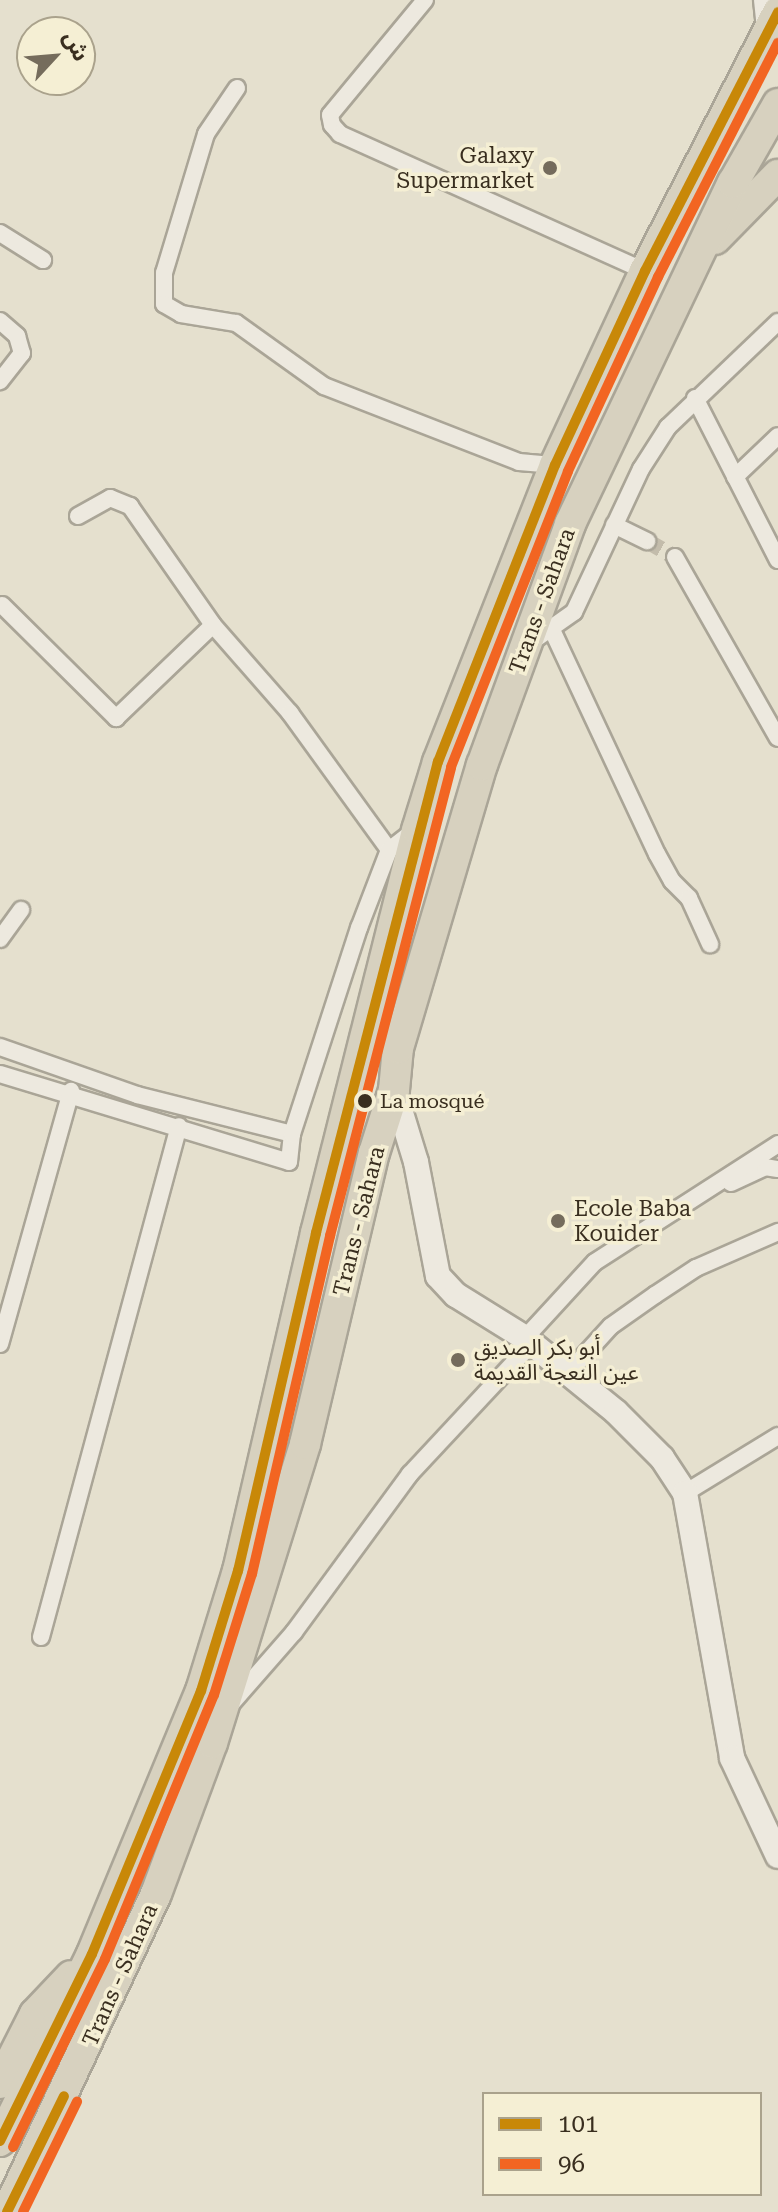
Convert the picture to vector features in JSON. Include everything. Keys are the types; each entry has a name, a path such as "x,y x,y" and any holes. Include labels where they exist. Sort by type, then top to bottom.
{"highway":[{"name":"Trans - Sahara","path":"0,2141 92,1954 175,1762 238,1571 417,830 555,465 645,271 772,22"},
{"name":"Trans - Sahara","path":"7,2212 81,2061 156,1894 221,1716 305,1444 374,1153 394,1090 398,1048 477,780 570,524 696,258 778,104"},
{"path":"696,258 778,175"},
{"path":"0,2083 35,2014 92,1954"},
{"path":"28,2212 64,2142 81,2061"}],"street":[{"path":"425,0 330,115 332,125 340,134 645,271"},
{"path":"762,0 772,22"},
{"path":"237,88 206,134 164,273 164,304 181,314 236,323 324,386 519,462 555,465"},
{"path":"0,233 43,260"},
{"path":"0,321 17,336 22,353 0,381"},
{"path":"526,645 574,612 614,525 668,427 778,322"},
{"path":"695,398 778,560"},
{"path":"735,477 778,436"},
{"path":"78,516 110,498 130,506 213,625 290,713 389,850"},
{"path":"614,525 647,541"},
{"path":"675,557 778,738"},
{"path":"2,605 116,718 213,625"},
{"path":"552,630 657,854 672,881 689,898 710,944"},
{"path":"0,1074 71,1091 289,1162 292,1134 389,850 417,830"},
{"path":"0,939 21,910"},
{"path":"0,1047 137,1095 292,1134"},
{"path":"394,1090 416,1162 438,1276 456,1295 528,1341 569,1372 662,1458 685,1493 732,1758 778,1856"},
{"path":"0,1344 71,1091"},
{"path":"41,1637 179,1126"},
{"path":"221,1716 294,1632 410,1474 595,1262 654,1221 778,1144"},
{"path":"654,1221 765,1167 778,1169"},
{"path":"569,1372 611,1326 655,1295 696,1268 778,1232"},
{"path":"685,1493 778,1436"}],"tunnel":[{"path":"647,541 675,557"}],"transit line":[{"name":"101","path":"0,2141 92,1954 201,1691 238,1571 316,1233 438,762 555,465 645,271 778,12"},
{"name":"96","path":"13,2147 105,1959 214,1695 252,1574 330,1236 451,767 568,471 658,277 778,43"},
{"name":"101","path":"7,2212 64,2096"},
{"name":"96","path":"23,2212 77,2102"}],"place":[{"name":"Galaxy Supermarket","path":"550,168"},
{"name":"La mosqué","path":"365,1101"},
{"name":"Ecole Baba Kouider","path":"558,1221"},
{"name":"أبو بكر الصديق عين النعجة القديمة","path":"458,1360"}]}
